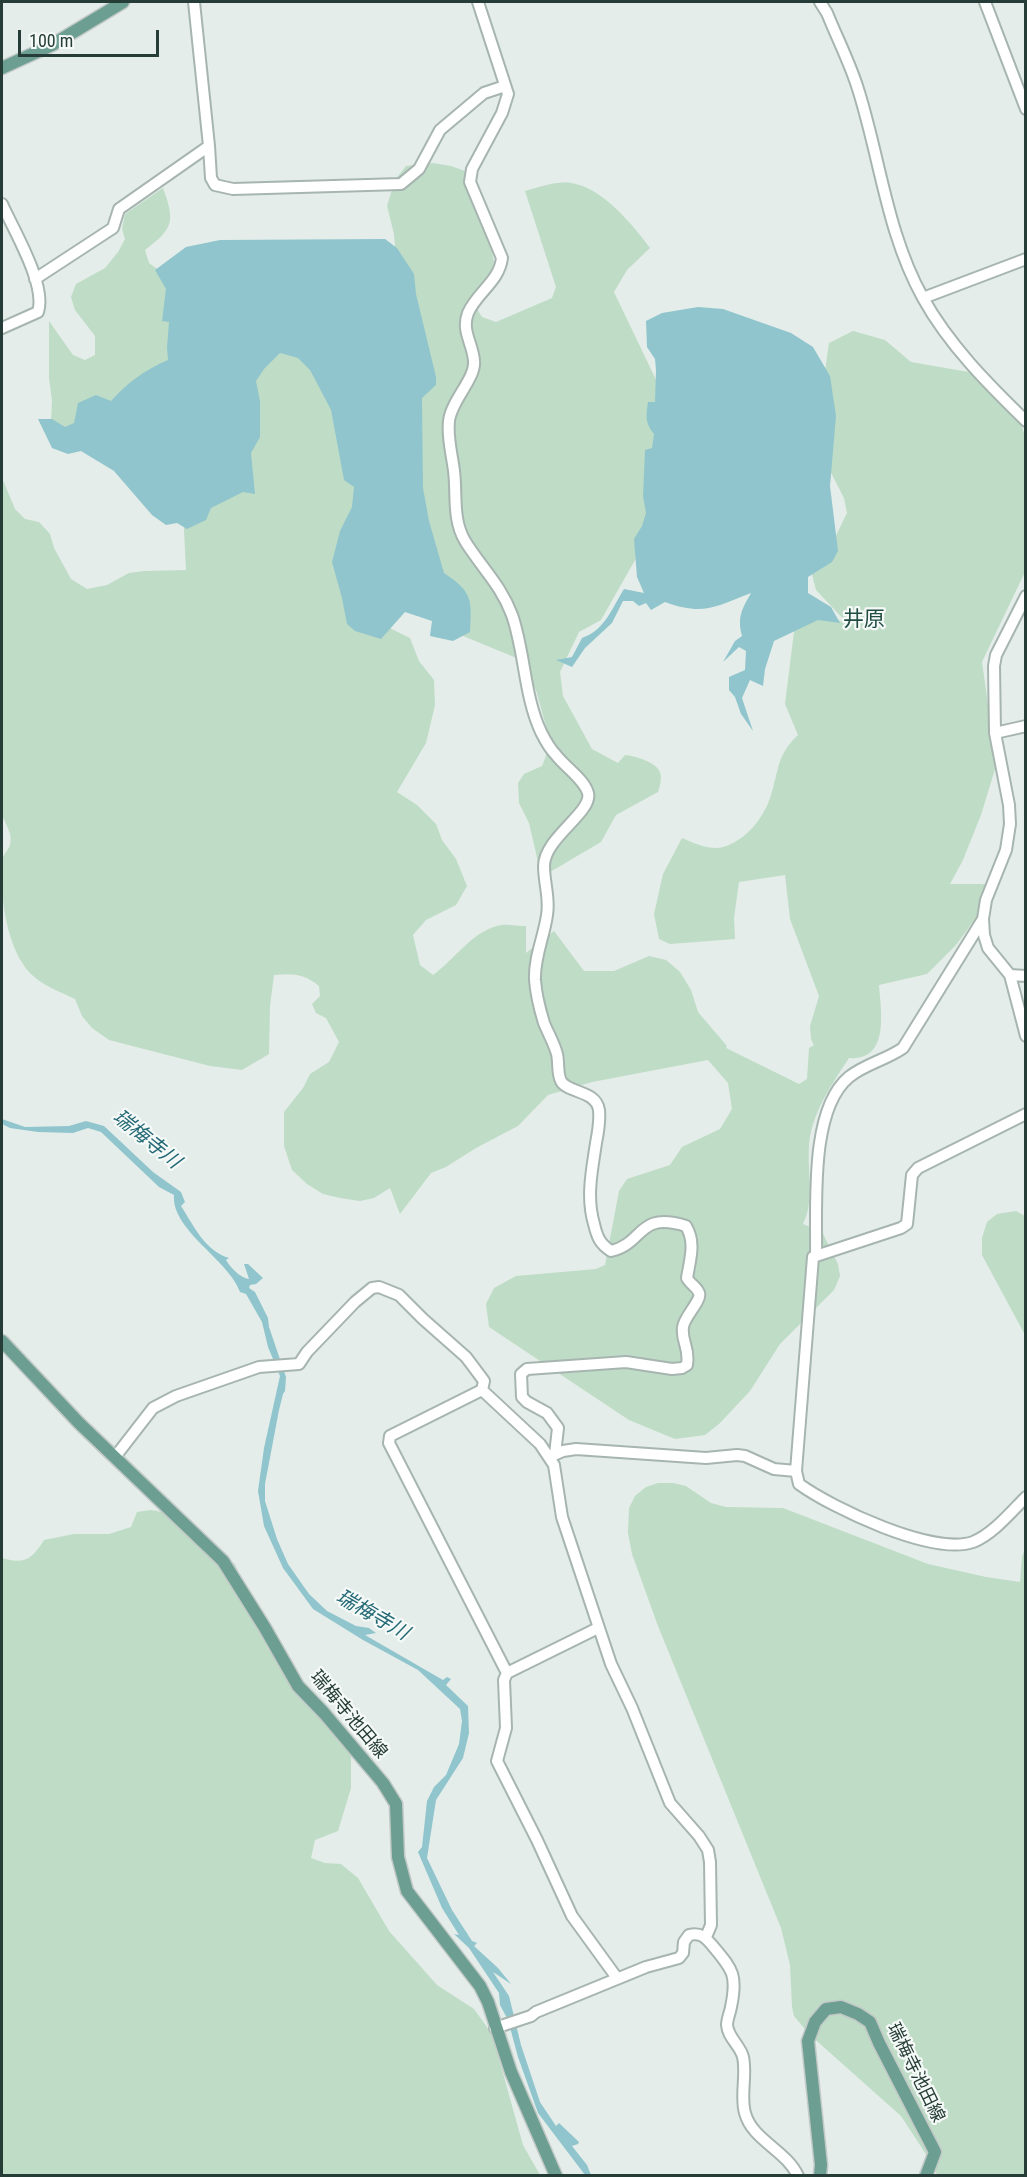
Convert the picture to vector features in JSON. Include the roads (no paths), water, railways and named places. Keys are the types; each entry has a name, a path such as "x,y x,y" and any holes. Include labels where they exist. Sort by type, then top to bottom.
{"main road":[{"path":"2,68 52,45 123,2"},
{"name":"瑞梅寺池田線","path":"2,1341 79,1423 223,1561 298,1686 383,1783 396,1804 398,1857 407,1891 480,1986 488,2002 511,2072 556,2175"},
{"name":"瑞梅寺池田線","path":"820,2175 821,2165 808,2041 815,2022 826,2009 842,2007 870,2022 935,2152 926,2175"}],"street":[{"path":"194,2 211,178 220,188 401,183 419,169 440,130 484,93 505,86"},
{"path":"478,2 508,94 502,113 472,169 471,182 502,258 493,282 473,304 467,316 468,339 475,362 473,371 451,409 449,423 456,518 464,539 501,589 512,616 533,711 541,732 554,753 581,782 588,794 587,801 575,820 556,838 545,854 548,914 537,954 535,979 543,1021 557,1052 561,1081 581,1091 599,1107 598,1133 590,1187 590,1212 597,1235 602,1245 611,1251 620,1249 640,1231 653,1224 669,1221 686,1226 691,1235 692,1249 687,1278 699,1293 699,1299 689,1312 683,1326 683,1338 689,1353 687,1365 682,1368 672,1369 626,1362 527,1369 521,1374 522,1397 547,1413 558,1428 552,1456 562,1517 585,1580 598,1628 667,1797 708,1850 711,1925 706,1937"},
{"path":"820,2 827,13 858,88 896,234 923,298 959,350 995,392 1026,421"},
{"path":"985,2 1026,109"},
{"path":"35,279 113,228 119,209 209,146"},
{"path":"2,204 35,279 39,300 38,312 2,328"},
{"path":"923,298 1026,259"},
{"path":"1026,596 996,655 994,666 995,733 1009,805 1010,824 1006,850 986,900 983,919 988,948 1010,975 1026,1036"},
{"path":"995,733 1026,726"},
{"path":"816,1256 819,1151 824,1118 835,1092 849,1077 867,1066 890,1058 903,1048 983,919"},
{"path":"1010,975 1026,976"},
{"path":"1026,1114 918,1168 912,1175 907,1224 813,1257 796,1471 800,1484 824,1500 902,1534 946,1544 963,1544 982,1537 1026,1497"},
{"path":"116,1457 153,1408 196,1388 266,1366 299,1364 307,1352 355,1302 372,1288 379,1287 399,1295 466,1357 484,1381 482,1390"},
{"path":"482,1390 552,1456"},
{"path":"482,1390 390,1436 389,1443 507,1673"},
{"path":"552,1456 576,1449 706,1458 737,1455 745,1456 774,1469 796,1471"},
{"path":"598,1628 507,1673 504,1680 506,1728 497,1761 572,1916 617,1978"},
{"path":"495,2028 525,2018 617,1978 679,1958 689,1935 696,1933 706,1937 724,1958 735,1979 727,2022 729,2033 743,2055 744,2111 750,2124 778,2151 798,2175"}],"water":[{"path":"385,239 397,248 414,274 416,294 436,377 436,385 422,398 423,488 429,521 444,573 460,585 470,603 470,632 453,641 430,636 432,621 405,612 381,639 355,631 347,624 332,562 340,531 352,507 354,487 344,480 331,410 310,370 298,358 280,353 256,381 260,401 260,437 251,453 255,494 243,492 211,508 206,520 187,529 177,523 166,525 152,515 114,471 81,451 68,454 52,448 38,419 52,419 65,427 74,423 78,403 96,395 111,401 137,377 168,360 169,322 162,321 166,289 155,270 186,247 220,240"},
{"path":"698,307 723,309 791,333 813,347 830,376 836,416 830,486 838,551 832,562 808,577 808,593 831,607 840,623 818,620 774,641 765,669 763,686 750,680 742,698 753,731 729,690 729,677 745,670 746,651 739,647 723,662 735,641 742,636 741,613 751,593 718,606 699,609 665,602 651,610 646,603 639,606 633,601 623,601 612,623 585,648 572,667 556,660 572,657 582,638 597,630 607,618 624,589 644,593 637,577 634,539 642,526 646,513 643,496 645,450 652,448 654,434 649,426 647,415 648,402 655,402 656,370 655,359 647,347 646,321 662,313"},
{"name":"瑞梅寺川","path":"2,1119 25,1127 69,1126 86,1121 104,1126 153,1172 181,1192 185,1202 181,1206 196,1229 213,1250 229,1258 226,1260 236,1272 249,1279 244,1264 248,1264 263,1278 256,1284 250,1285 249,1288 255,1292 268,1318 286,1377 265,1484 265,1501 277,1539 288,1564 309,1594 327,1611 356,1626 369,1628 376,1633 365,1635 443,1680 447,1677 451,1679 446,1685 468,1706 469,1733 463,1758 436,1800 427,1858 452,1910 472,1941 477,1943 474,1946 498,1968 511,1984 493,1972 509,1996 521,2045 540,2102 556,2126 559,2123 579,2142 572,2146 587,2165 591,2175 585,2175 538,2113 518,2057 508,2020 500,2005 499,1993 469,1948 454,1934 459,1935 442,1908 418,1852 422,1847 427,1801 434,1787 446,1775 459,1744 462,1721 460,1709 418,1670 313,1609 283,1568 264,1526 258,1491 264,1448 280,1376 268,1347 262,1322 246,1294 240,1292 225,1268 191,1233 176,1208 174,1195 159,1187 101,1132 88,1128 73,1133 38,1132 10,1128 2,1124"}],"district":[{"name":"井原","path":"864,621"}]}
